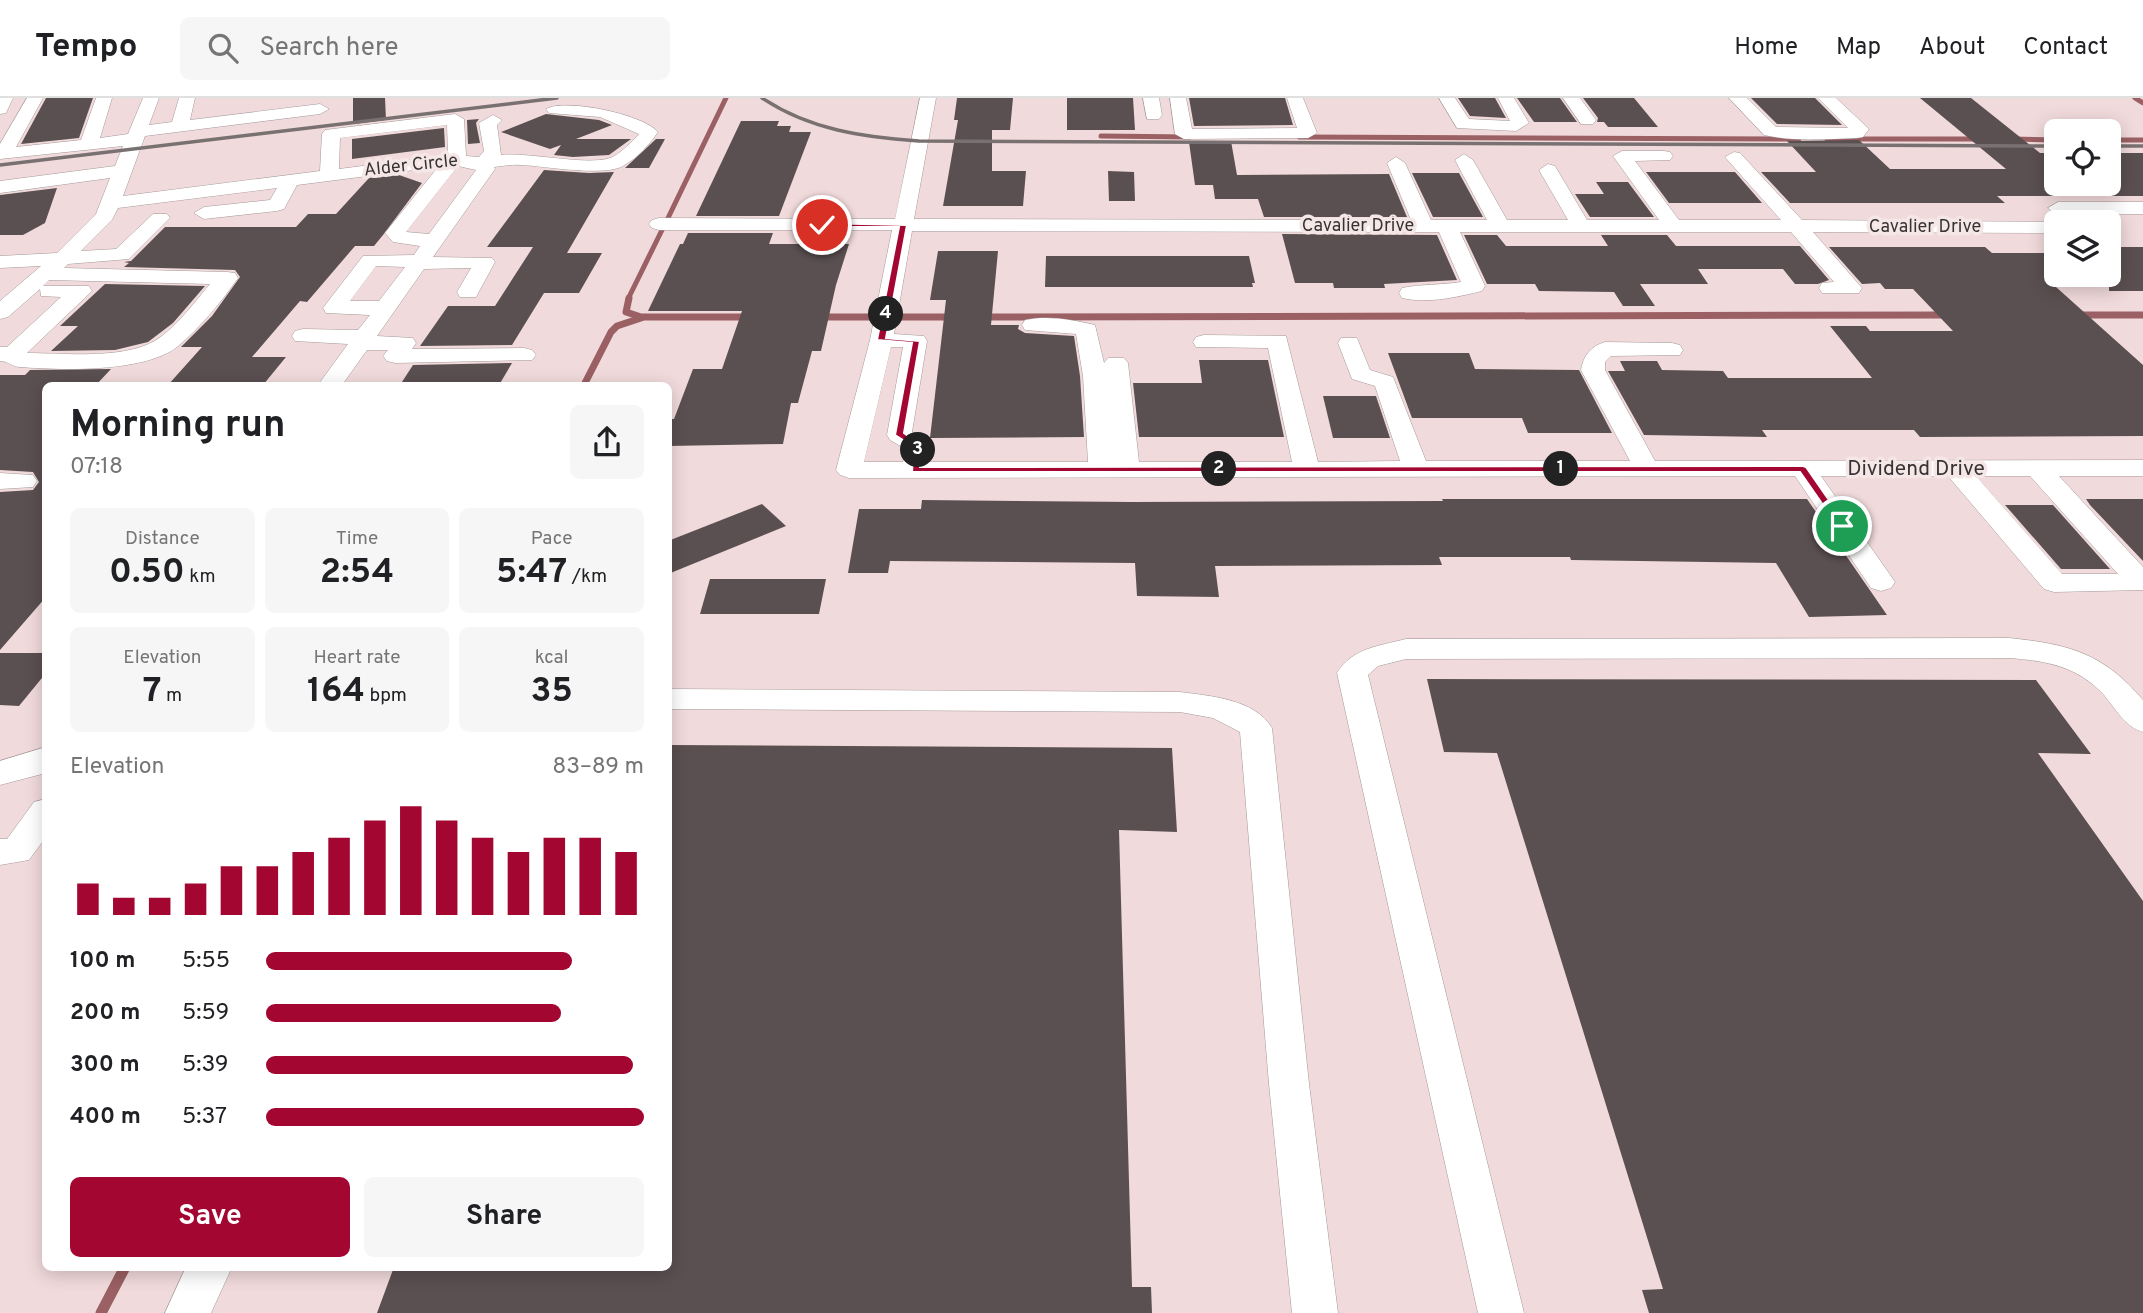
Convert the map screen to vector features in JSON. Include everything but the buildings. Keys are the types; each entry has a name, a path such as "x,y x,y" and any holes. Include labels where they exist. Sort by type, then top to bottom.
{"street":[{"path":"0,109 5,98"},
{"path":"1,154 35,98"},
{"path":"89,144 104,98"},
{"path":"0,312 63,258 104,216 151,98"},
{"path":"179,127 187,98"},
{"path":"915,470 919,446 899,435 916,341 881,340 928,98"},
{"path":"1178,98 1184,134 1308,133 1295,98"},
{"path":"1447,98 1463,124 1516,126 1520,123 1506,98"},
{"path":"1571,98 1587,120"},
{"path":"1737,98 1770,131 1785,134 1857,133 1860,129 1826,98"},
{"path":"484,162 518,159 591,165 616,163 642,142 649,132 639,125 582,107 555,108"},
{"path":"1,154 89,144 179,127 320,109"},
{"path":"329,176 331,134 455,119 458,154 455,160 395,233 400,238 435,241"},
{"path":"484,162 493,150 488,123 493,120"},
{"path":"1664,156 1622,156 1673,226"},
{"path":"1734,157 1851,288 1830,288"},
{"name":"Alder Circle","path":"111,203 455,160 484,162 486,169 332,382"},
{"path":"1464,160 1500,226"},
{"path":"1396,163 1424,226"},
{"path":"1548,170 1581,226"},
{"path":"0,187 123,171"},
{"path":"95,225 277,205 290,181"},
{"path":"2060,210 2057,208 2143,208"},
{"path":"2,267 63,258 122,255 173,216"},
{"path":"659,224 903,225"},
{"name":"Cavalier Drive","path":"903,225 1037,225 1037,239 1046,243 1223,244 1255,242 1253,225 2044,227"},
{"path":"1410,293 1436,293 1474,286 1447,226"},
{"path":"2121,227 2143,227"},
{"path":"2,267 29,241 79,242"},
{"path":"386,308 334,308 370,260 485,262 468,292"},
{"path":"2,267 34,282 82,291 7,354 17,360 128,358 154,350 168,343 227,278 34,282"},
{"path":"1033,326 1075,327 1087,330 1095,376 1101,470"},
{"path":"303,336 405,343 395,356 523,355"},
{"name":"Dividend Drive","path":"881,340 849,470 2143,468"},
{"path":"1204,342 1278,341 1307,469"},
{"path":"1349,343 1360,374 1385,382 1416,469"},
{"path":"1647,469 1593,370 1594,360 1605,349 1672,350"},
{"path":"1116,363 1128,470"},
{"path":"1803,469 1881,582"},
{"path":"1956,469 2054,583 2141,582 2038,469"},
{"path":"1501,1313 1352,673 1367,659 1406,649 2050,651 2090,664 2111,681 2143,720"},
{"path":"672,699 1180,702 1232,712 1243,717 1255,728 1289,1084 1315,1313"},
{"path":"0,773 42,765"},
{"path":"21,851 42,817"},
{"path":"188,1313 207,1271"}],"shaded area":[{"path":"0,98 2143,98 2143,1313 0,1313"}],"waterway":[{"path":"668,218 726,98"},
{"path":"2135,98 2143,103"},
{"path":"1101,136 1190,137"},
{"path":"1299,137 1799,139"},
{"path":"1827,139 1981,139"},
{"path":"2013,139 2044,140"},
{"path":"2121,140 2143,140"},
{"path":"628,299 662,230"},
{"path":"629,298 626,312 641,317 750,317"},
{"path":"980,317 1950,315"},
{"path":"2076,315 2143,315"},
{"path":"820,317 869,317"},
{"path":"902,317 956,317"},
{"path":"586,382 611,332 617,326 641,318"},
{"path":"101,1313 123,1271"}],"railway":[{"path":"0,165 557,98"},
{"path":"762,98 818,125 857,134 919,141 2044,146"},
{"path":"2121,146 2143,146"}],"route":[{"path":"822,225 903,225 881,340 916,341 899,435 919,446 915,470 1803,469 1842,526"}]}
